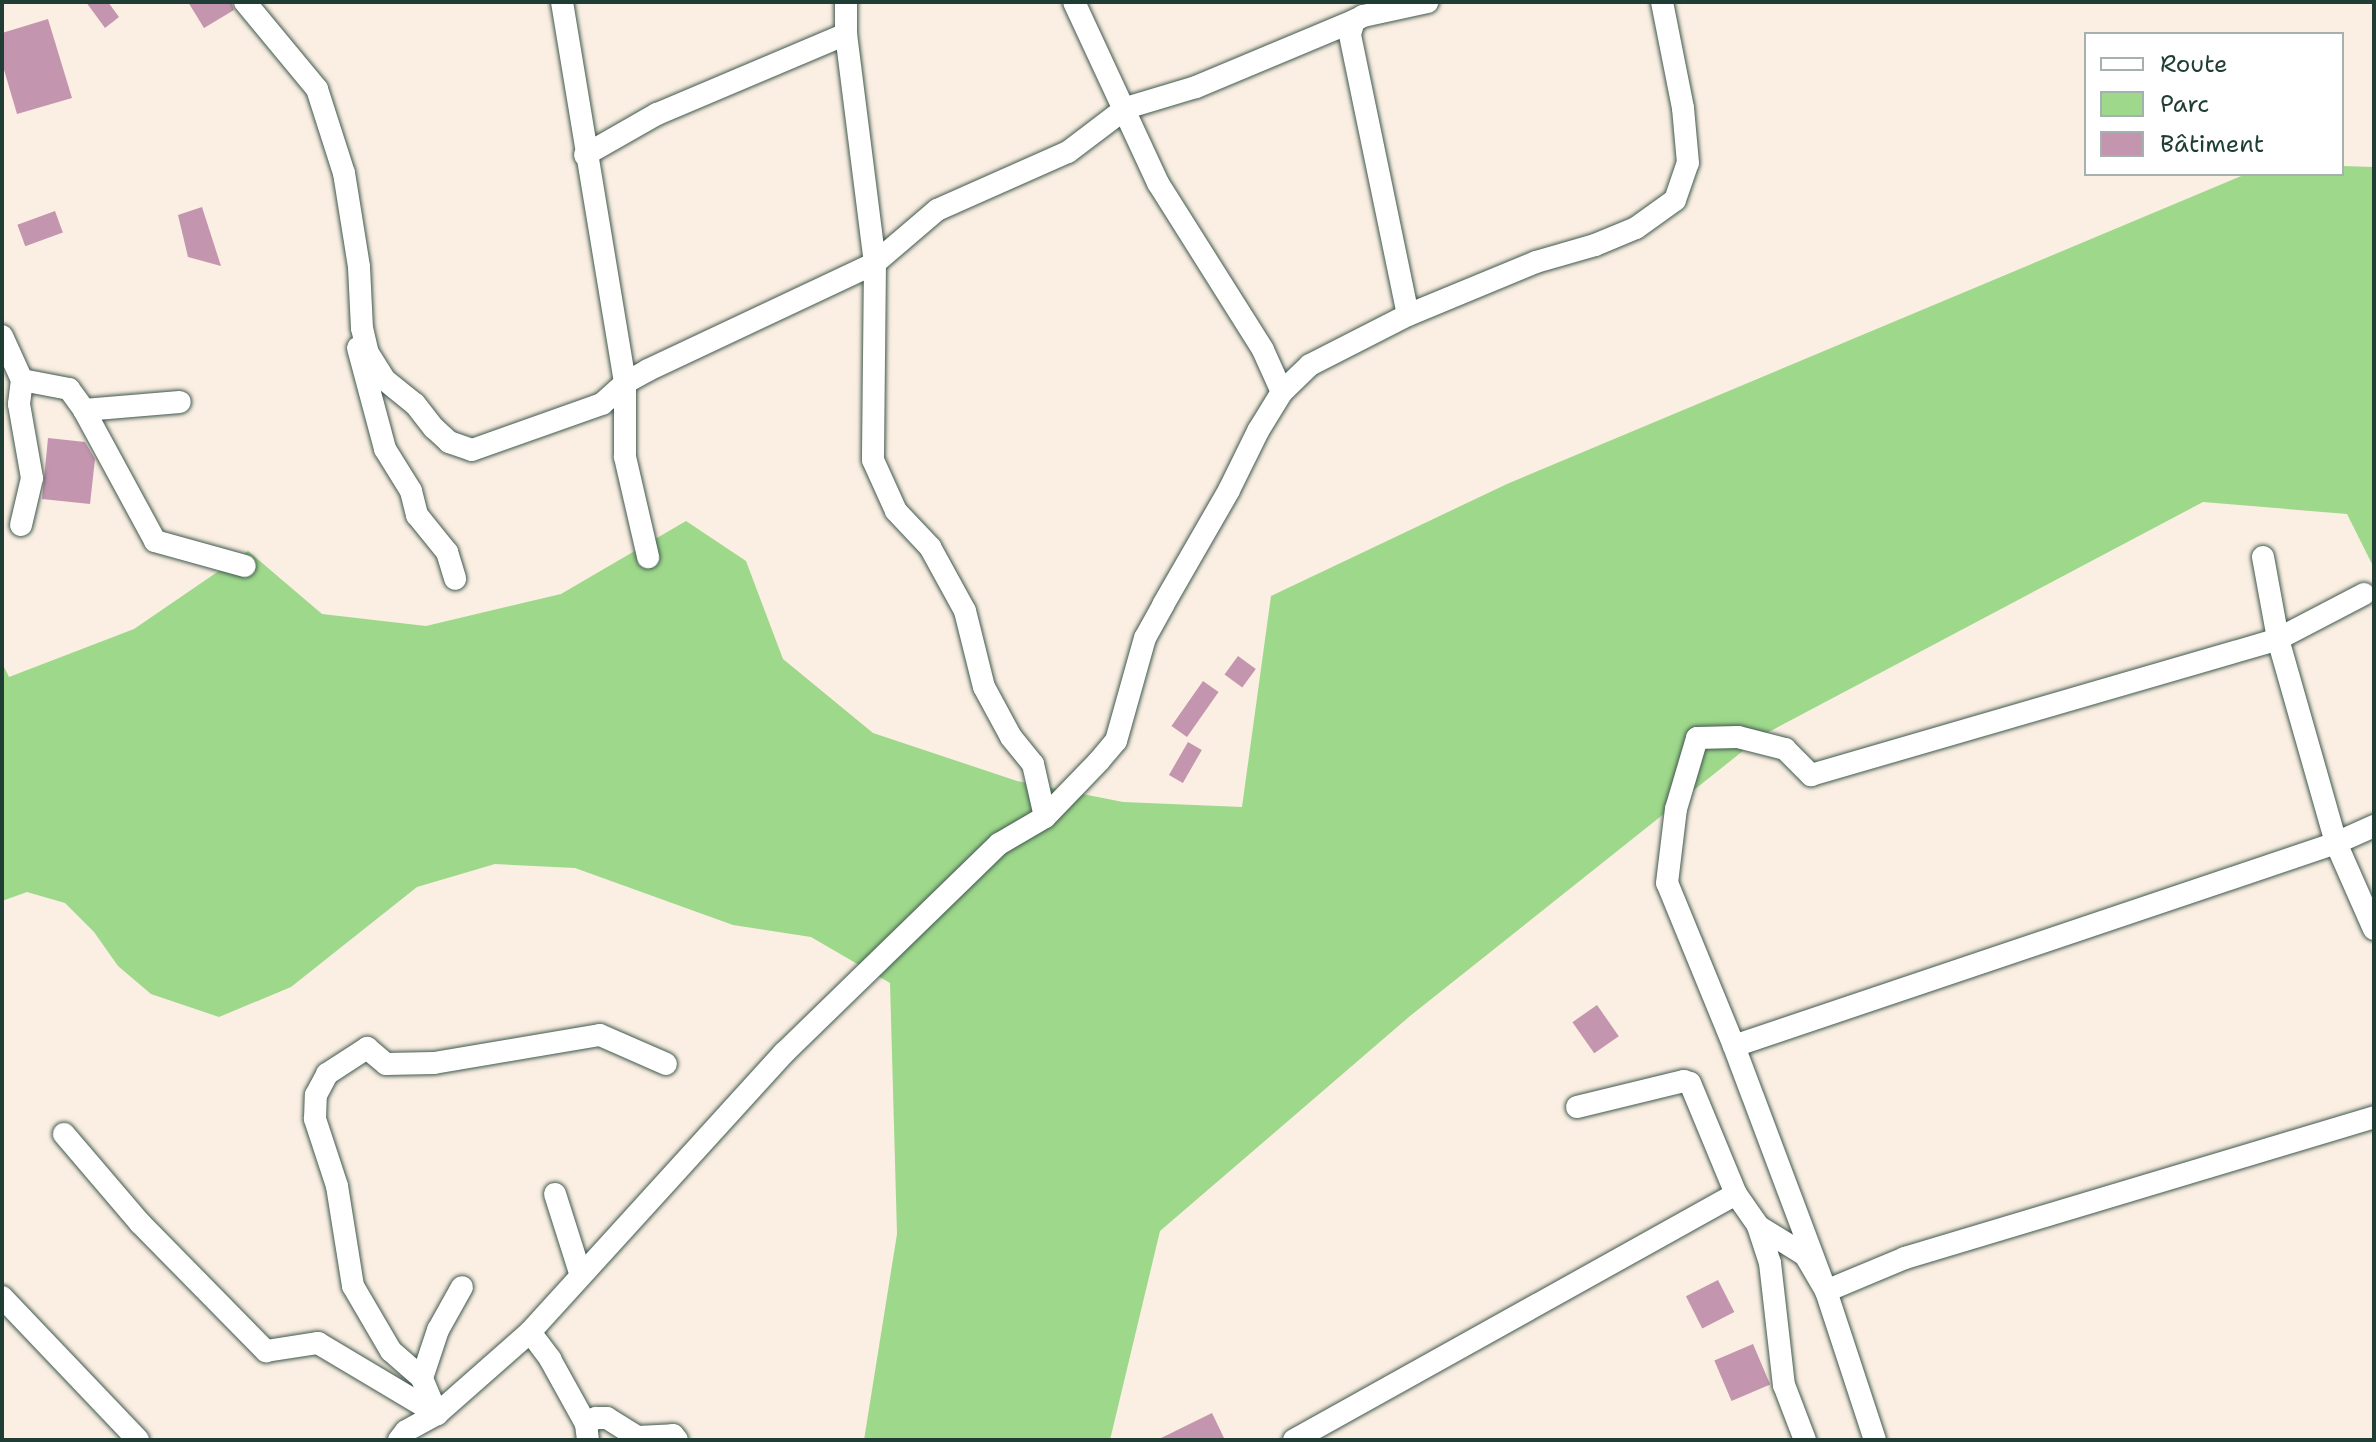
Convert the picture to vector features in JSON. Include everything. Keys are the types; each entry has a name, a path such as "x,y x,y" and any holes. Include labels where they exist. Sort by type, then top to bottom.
{"street":[{"path":"245,2 317,89 344,173 359,267 362,328 368,353 385,380 415,404 449,442 472,450 602,404 625,383 875,263 937,210 1068,152 1126,108 1196,87 1363,16 1427,2"},
{"path":"562,2 625,383 625,457 648,557"},
{"path":"846,2 846,34 875,263 873,460 896,511 930,547 965,611 984,687 1011,737 1033,764 1045,817"},
{"path":"1074,2 1126,108 1158,183 1263,350 1282,392"},
{"path":"399,1440 406,1431 437,1414 530,1332 580,1273 625,1231 784,1053 999,844 1045,817 1116,741 1145,638 1282,392 1310,365 1408,315 1536,262 1595,245 1636,228 1675,200 1688,163 1683,108 1662,2"},
{"path":"1354,21 1350,34 1408,315"},
{"path":"585,155 657,114 846,34"},
{"path":"362,328 357,353 385,449 411,491 417,515 447,552 455,579"},
{"path":"2,336 22,380 19,404 32,478 21,525"},
{"path":"22,380 69,389 84,410 155,541 245,566"},
{"path":"84,410 180,402"},
{"path":"2263,557 2278,639 2336,843 2374,929"},
{"path":"1875,1440 1826,1291 1734,1046 1667,883 1676,809 1697,738 1738,737 1785,749 1811,775 2278,639 2364,594"},
{"path":"1734,1046 2336,843 2374,826"},
{"path":"437,1414 422,1378 391,1351 353,1286 337,1186 315,1119 316,1095 327,1074 367,1048 386,1064 434,1063 600,1035 666,1064"},
{"path":"1577,1107 1684,1081 1690,1083 1736,1194 1758,1226 1770,1263 1784,1385 1805,1440"},
{"path":"1826,1291 1905,1258 2374,1117"},
{"path":"64,1134 140,1223 266,1351 318,1343 437,1414"},
{"path":"555,1194 580,1273"},
{"path":"1294,1440 1736,1194"},
{"path":"1758,1226 1805,1255 1826,1291"},
{"path":"422,1378 438,1330 462,1287"},
{"path":"2,1297 138,1440"},
{"path":"530,1332 550,1359 587,1432"},
{"path":"587,1432 596,1418 607,1418 638,1437 673,1435 677,1440"}],"green space":[{"path":"2344,166 2374,167 2374,568 2347,514 2203,502 1763,735 1410,1016 1160,1231 1110,1440 864,1440 897,1234 890,983 811,937 733,925 575,868 495,864 417,887 291,987 219,1017 151,994 118,966 94,932 65,903 27,892 2,901 2,663 9,677 134,629 248,551 322,614 426,626 561,594 686,521 746,561 783,659 873,733 1017,781 1123,802 1242,807 1271,596 1507,484 2241,176 2344,176"}],"building":[{"path":"86,2 108,2 119,17 105,28"},
{"path":"188,2 231,2 234,10 204,28"},
{"path":"48,19 72,98 17,114 2,63 2,33"},
{"path":"202,207 221,266 188,257 178,215"},
{"path":"55,211 63,233 25,246 17,225"},
{"path":"48,438 85,442 95,459 90,504 42,499"},
{"path":"1238,656 1256,669 1242,688 1224,675"},
{"path":"1203,681 1219,692 1187,737 1171,726"},
{"path":"1188,742 1202,750 1183,783 1169,775"},
{"path":"1597,1005 1619,1036 1594,1053 1572,1022"},
{"path":"1718,1280 1734,1312 1702,1328 1686,1296"},
{"path":"1753,1344 1770,1385 1732,1401 1714,1360"},
{"path":"1212,1413 1225,1440 1157,1440"}]}
